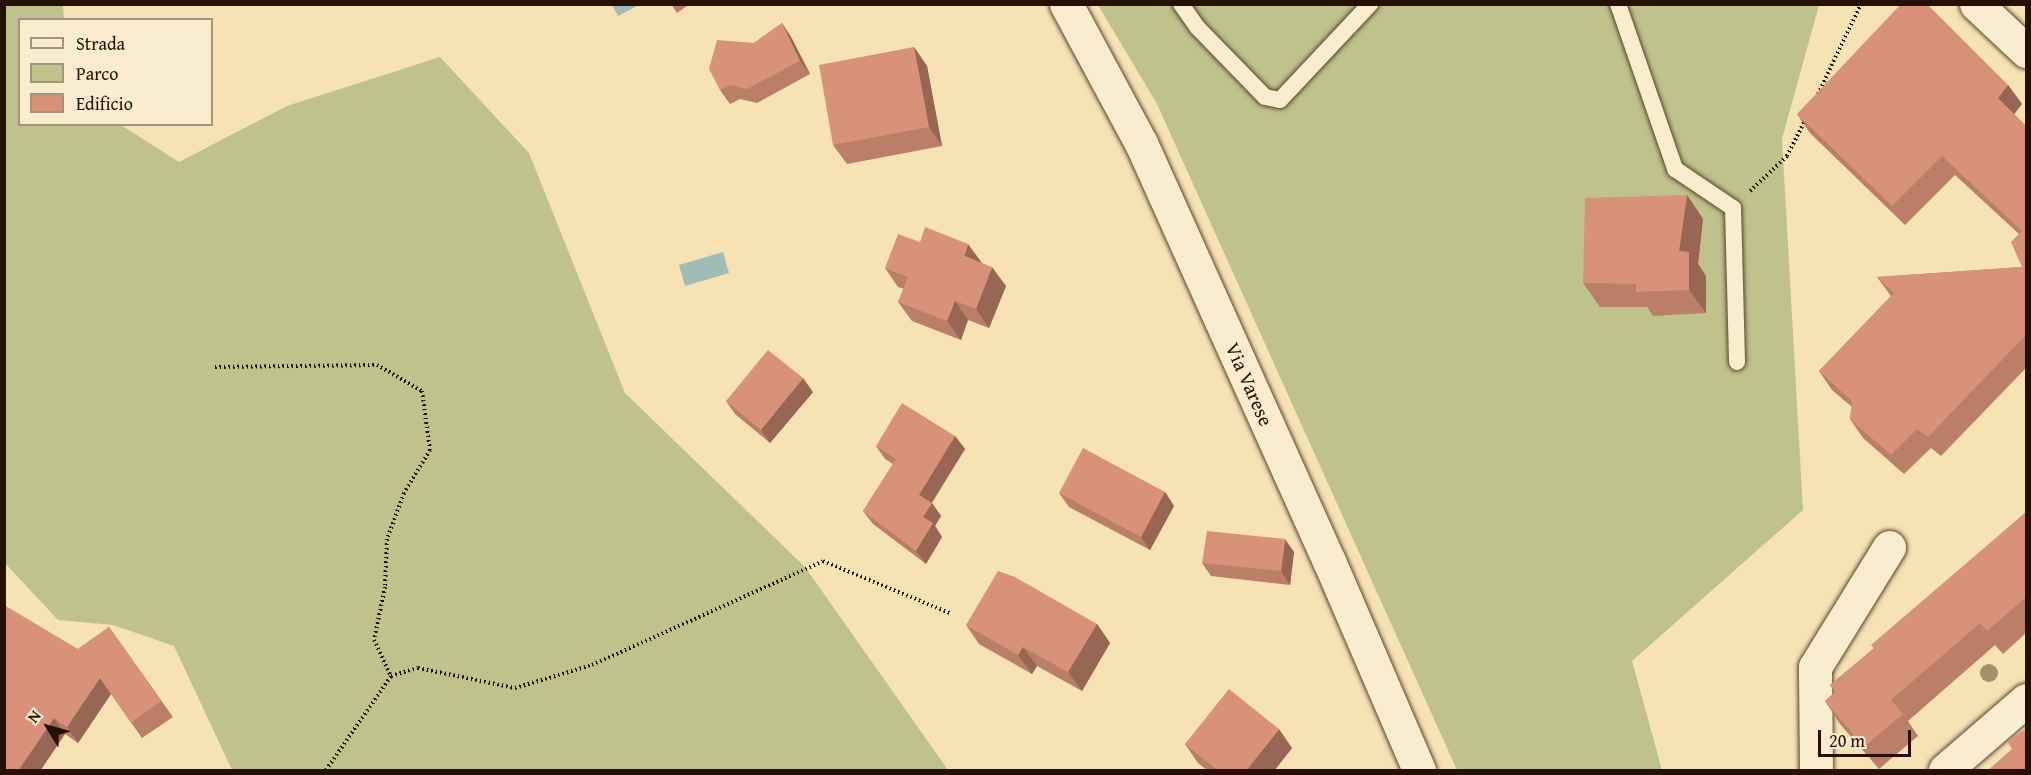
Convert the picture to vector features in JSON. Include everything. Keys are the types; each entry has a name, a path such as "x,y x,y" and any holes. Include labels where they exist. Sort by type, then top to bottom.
{"main road":[{"name":"Via Varese","path":"1066,4 1141,143 1329,561 1419,771"},
{"path":"1976,4 2026,51"},
{"path":"1816,771 1815,667 1889,547"},
{"path":"1945,771 2026,700"}],"lane":[{"path":"1181,4 1198,28 1265,97 1280,100 1370,4"},
{"path":"1618,4 1675,170 1732,208 1737,362"}],"path":[{"path":"1817,96 1861,4"},
{"path":"1732,208 1787,156 1807,116"},
{"path":"215,367 377,365 422,391 430,450 404,493 387,539 385,587 374,640 391,676"},
{"path":"326,771 391,676 418,668 515,688 592,665 823,561 952,614"}],"green space":[{"path":"5,4 63,5 64,18 18,18 18,126 123,126 179,162 287,106 440,57 529,153 625,393 805,567 948,770 232,770 174,646 113,625 58,620 5,563"},
{"path":"1098,5 1819,5 1782,139 1803,510 1632,661 1662,770 1457,770 1157,104"}],"water":[{"path":"612,5 639,5 618,16"},
{"path":"723,252 729,273 685,286 679,265"}],"building":[{"path":"1901,4 1927,4 2008,85 1998,98 2026,126 2026,335 1928,437 1917,429 1891,455 1850,419 1852,401 1819,371 1894,293 1877,277 2022,267 2011,242 2022,231 1942,156 1892,206 1797,114"},
{"path":"782,23 800,61 747,89 730,85 720,90 709,69 717,40 754,43"},
{"path":"914,47 929,127 833,145 819,65"},
{"path":"1687,195 1679,251 1689,252 1689,290 1636,292 1636,284 1583,283 1585,198"},
{"path":"925,227 968,244 964,256 992,267 976,309 955,301 947,321 898,302 908,277 885,268 898,234 920,242"},
{"path":"768,350 803,378 761,430 726,401"},
{"path":"902,403 955,436 919,495 932,503 923,517 933,523 916,551 863,511 896,459 876,446"},
{"path":"1083,448 1165,492 1141,537 1059,493"},
{"path":"2026,512 2026,597 1987,631 1980,623 1891,700 1903,714 1864,747 1825,701 1836,692 1830,685 1874,649 1871,645"},
{"path":"1207,531 1285,539 1281,571 1202,563"},
{"path":"998,571 1015,577 1097,624 1068,672 1023,647 1018,655 966,625"},
{"path":"4,605 78,649 109,627 161,701 131,723 100,678 67,727 54,718 18,771 4,771"},
{"path":"1229,689 1279,729 1246,771 1219,771 1185,744"},
{"path":"2026,729 2026,771 1987,771 2012,749 2007,741"}]}
